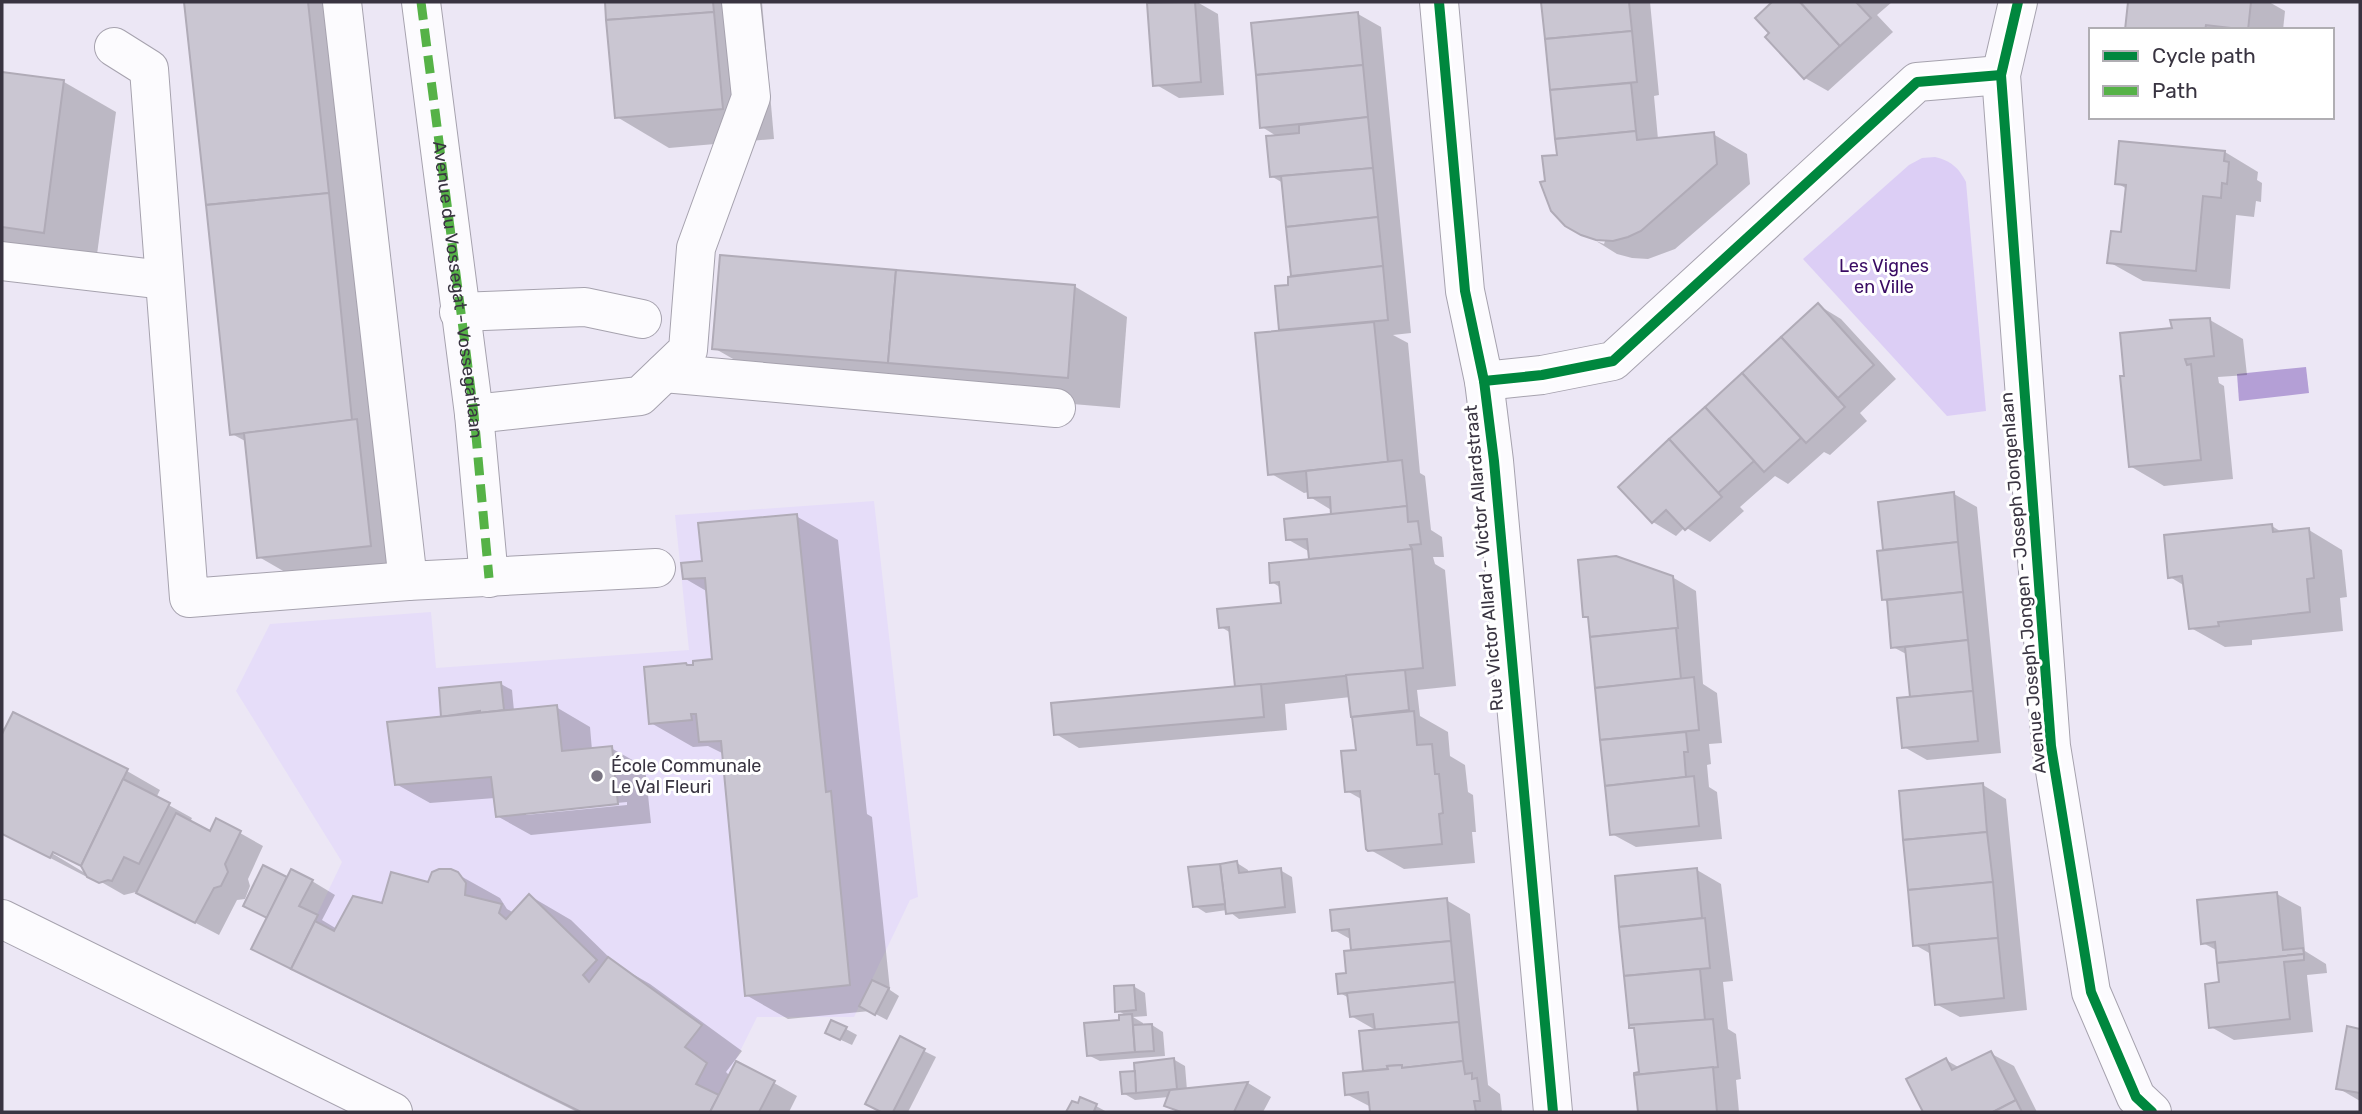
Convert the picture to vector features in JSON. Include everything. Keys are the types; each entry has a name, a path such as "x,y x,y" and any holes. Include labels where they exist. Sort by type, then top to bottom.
{"street":[{"path":"342,2 408,581"},
{"name":"Avenue du Vossegat - Vossegatlaan","path":"421,2 474,414 489,578"},
{"path":"474,414 640,396 688,350 696,248 751,97 741,2"},
{"name":"Rue Victor Allard - Victor Allardstraat","path":"1439,2 1465,291 1484,381 1494,461 1553,1112"},
{"name":"Avenue Joseph Jongen - Joseph Jongenlaan","path":"2018,2 2001,75 2051,746 2091,992 2136,1097 2152,1112"},
{"path":"114,47 149,69 189,598 408,581 656,568"},
{"path":"1484,381 1542,375 1613,361 1917,82 2001,75"},
{"path":"2,261 164,280"},
{"path":"459,312 585,307 642,319"},
{"path":"664,373 1056,408"},
{"path":"2,919 393,1112"}],"shaded area":[{"path":"2306,367 2309,393 2239,401 2237,374"},
{"name":"École Communale Le Val Fleuri","path":"874,501 918,897 910,900 854,1017 757,1017 710,1112 581,1112 291,969 342,862 236,691 270,624 431,612 436,668 689,650 675,515"}],"green space":[{"name":"Les Vignes en Ville","path":"1935,157 1954,165 1966,182 1986,411 1947,416 1803,259 1909,165 1922,158"}],"building":[{"path":"184,2 308,2 329,193 206,205"},
{"path":"605,2 713,2 714,12 606,20"},
{"path":"1195,2 1201,82 1153,86 1147,3"},
{"path":"1541,2 1629,2 1632,31 1545,39"},
{"path":"1772,2 1800,2 1840,46 1804,79 1765,37 1769,33 1755,18"},
{"path":"1800,2 1856,2 1871,18 1840,46"},
{"path":"2128,2 2251,2 2248,28 2206,25 2205,28 2125,28"},
{"path":"714,12 723,109 615,118 606,20"},
{"path":"1358,12 1363,65 1256,75 1251,23"},
{"path":"1632,31 1637,82 1550,90 1545,39"},
{"path":"1363,65 1368,117 1260,128 1256,75"},
{"path":"2,72 64,80 44,233 2,227"},
{"path":"1631,83 1636,131 1555,139 1550,90"},
{"path":"1368,117 1373,168 1270,177 1266,136 1299,133 1299,125"},
{"path":"1636,131 1637,140 1714,132 1717,164 1641,231 1628,237 1613,241 1596,240 1565,226 1551,211 1540,182 1545,181 1542,156 1557,155 1555,139"},
{"path":"2119,141 2225,151 2224,161 2229,162 2227,184 2222,183 2221,198 2203,196 2196,271 2107,263 2111,231 2121,232 2126,185 2115,184"},
{"path":"1373,168 1378,217 1286,227 1281,176"},
{"path":"329,193 352,420 230,435 206,205"},
{"path":"1378,217 1383,266 1291,276 1286,227"},
{"path":"720,255 896,270 888,363 712,349"},
{"path":"1383,266 1388,320 1279,330 1275,286 1288,285 1288,277"},
{"path":"896,270 1075,285 1068,378 888,363"},
{"path":"1818,303 1874,365 1838,398 1781,337"},
{"path":"2210,318 2214,356 2185,359 2187,365 2191,364 2201,460 2129,467 2120,376 2124,376 2120,333 2172,328 2170,320"},
{"path":"1374,322 1388,462 1268,475 1255,333"},
{"path":"1781,337 1845,407 1806,443 1742,373"},
{"path":"1742,373 1801,438 1764,472 1705,407"},
{"path":"1705,407 1754,461 1718,493 1669,439"},
{"path":"357,419 371,546 257,558 244,433"},
{"path":"1669,439 1722,497 1685,530 1666,510 1652,523 1618,487"},
{"path":"1402,460 1407,506 1331,515 1330,497 1308,498 1306,471"},
{"path":"1954,492 1958,542 1883,550 1878,502"},
{"path":"1407,506 1408,522 1418,521 1421,544 1410,545 1412,549 1309,559 1307,539 1286,540 1284,519"},
{"path":"797,514 826,792 831,791 850,985 745,996 721,741 699,742 696,714 691,714 692,720 649,724 644,667 686,663 693,665 693,661 712,659 705,578 683,579 681,563 702,561 698,523"},
{"path":"2272,524 2273,532 2309,528 2314,578 2307,579 2310,612 2218,622 2219,626 2189,629 2182,576 2168,578 2164,535"},
{"path":"1958,542 1963,592 1882,600 1877,551"},
{"path":"1412,549 1423,668 1235,687 1229,627 1219,628 1217,609 1281,603 1279,582 1270,583 1269,563"},
{"path":"1616,556 1673,576 1678,628 1590,637 1588,617 1583,617 1578,560"},
{"path":"1963,592 1968,640 1891,648 1887,600"},
{"path":"1676,628 1681,679 1595,688 1590,637"},
{"path":"1968,640 1973,691 1910,697 1905,647"},
{"path":"1405,670 1409,710 1351,717 1346,675"},
{"path":"1694,677 1699,730 1600,740 1595,688"},
{"path":"501,682 504,710 441,717 439,688"},
{"path":"1261,684 1264,717 1054,735 1051,703"},
{"path":"1973,691 1978,741 1902,748 1897,698"},
{"path":"557,705 562,751 612,746 618,804 496,817 491,777 395,785 387,722"},
{"path":"1414,711 1417,745 1432,744 1435,774 1439,774 1443,813 1439,814 1442,844 1368,851 1360,791 1345,792 1341,751 1356,750 1352,717"},
{"path":"13,712 128,769 81,866 53,852 50,858 2,834 2,734"},
{"path":"1686,732 1686,777 1605,786 1600,740"},
{"path":"1694,776 1699,826 1610,835 1605,786"},
{"path":"123,779 170,803 139,864 124,857 112,881 99,883 87,877 81,866"},
{"path":"1983,783 1987,832 1903,840 1899,791"},
{"path":"176,813 210,831 216,818 241,831 225,864 228,872 221,886 214,888 195,923 136,893"},
{"path":"1987,832 1993,882 1908,890 1903,840"},
{"path":"1237,861 1239,873 1281,868 1285,907 1226,914 1220,864"},
{"path":"1220,864 1225,904 1193,907 1188,867"},
{"path":"263,865 287,877 267,918 243,906"},
{"path":"1697,868 1702,918 1619,927 1615,876"},
{"path":"291,869 313,880 299,906 318,915 291,969 251,949"},
{"path":"439,869 458,872 466,883 465,895 502,904 499,913 506,919 529,894 597,960 583,975 589,982 608,957 702,1025 685,1047 707,1063 696,1084 719,1095 710,1112 581,1112 291,969 315,921 334,931 353,896 382,903 391,872 428,882 432,872"},
{"path":"1993,882 1998,938 1913,946 1908,890"},
{"path":"2277,892 2283,950 2303,948 2304,954 2217,963 2215,942 2201,944 2197,900"},
{"path":"1447,898 1451,941 1351,950 1349,929 1332,931 1330,910"},
{"path":"1705,918 1710,968 1624,976 1619,927"},
{"path":"1998,938 2004,998 1935,1005 1929,944"},
{"path":"1451,941 1455,982 1338,994 1336,974 1346,973 1344,951"},
{"path":"2304,954 2304,960 2284,962 2290,1019 2209,1028 2205,984 2219,982 2217,963"},
{"path":"1700,969 1705,1020 1629,1025 1624,976"},
{"path":"872,980 889,988 875,1015 859,1006"},
{"path":"1455,982 1459,1022 1375,1030 1373,1014 1350,1017 1347,993"},
{"path":"1134,985 1136,1010 1115,1012 1114,986"},
{"path":"1132,1014 1135,1052 1087,1056 1084,1023 1119,1020 1119,1015"},
{"path":"1713,1019 1718,1067 1634,1075 1639,1072 1634,1028 1629,1028 1629,1025"},
{"path":"831,1020 847,1027 840,1040 825,1033"},
{"path":"1459,1022 1463,1061 1402,1068 1402,1065 1387,1066 1388,1069 1363,1071 1359,1031"},
{"path":"1152,1024 1154,1051 1135,1052 1133,1025"},
{"path":"2347,1026 2360,1029 2360,1093 2336,1089"},
{"path":"900,1036 925,1049 893,1112 881,1112 865,1104"},
{"path":"1991,1051 2016,1100 1993,1112 1923,1112 1906,1079 1946,1058 1952,1070"},
{"path":"1174,1058 1177,1089 1136,1093 1134,1063"},
{"path":"736,1061 775,1081 759,1112 710,1112"},
{"path":"1463,1061 1465,1074 1472,1073 1472,1079 1477,1078 1480,1101 1474,1101 1476,1112 1370,1112 1368,1092 1345,1095 1343,1073 1388,1069 1387,1066 1402,1065 1402,1068"},
{"path":"1713,1067 1717,1112 1638,1112 1634,1075"},
{"path":"1135,1071 1136,1093 1122,1094 1120,1072"},
{"path":"1248,1082 1234,1112 1181,1112 1164,1106 1170,1090"},
{"path":"1080,1097 1097,1104 1094,1111 1098,1112 1066,1112 1072,1101 1078,1103"},
{"path":"2016,1100 2022,1112 1993,1112"}],"marked path":[{"path":"421,2 474,414 489,578"}],"cycle path":[{"path":"1439,2 1465,291 1484,381 1494,461 1553,1112"},
{"path":"2018,2 2001,75 2051,746 2091,992 2136,1097 2152,1112"},
{"path":"1484,381 1542,375 1613,361 1917,82 2001,75"}],"place":[{"name":"École Communale Le Val Fleuri","path":"597,776"}]}
